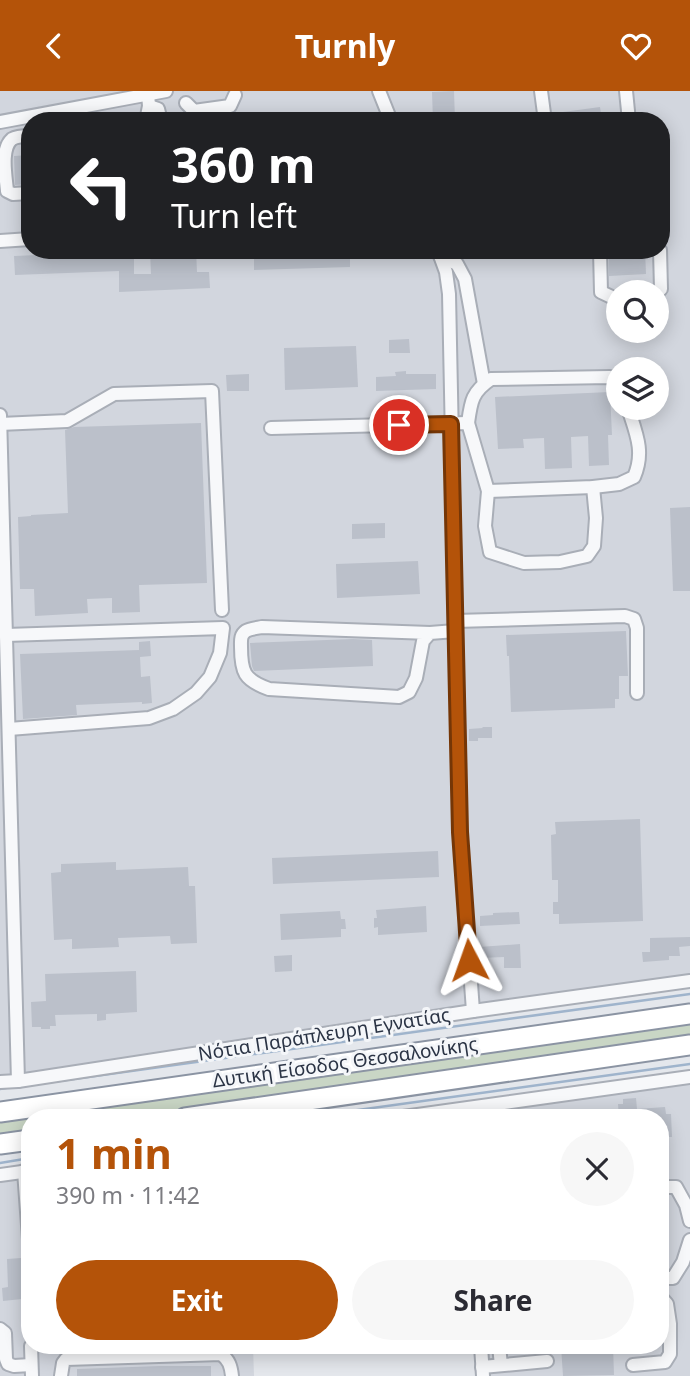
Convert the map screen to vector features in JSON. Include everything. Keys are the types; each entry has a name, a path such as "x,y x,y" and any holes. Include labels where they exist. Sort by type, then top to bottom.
{"highway":[{"name":"Δυτική Είσοδος Θεσσαλονίκης","path":"21,1109 690,1014"},
{"name":"Δυτική Είσοδος Θεσσαλονίκης","path":"247,1109 690,1045"},
{"name":"Δυτική Είσοδος Θεσσαλονίκης","path":"0,1112 21,1109"},
{"path":"0,1144 21,1141"}],"street":[{"path":"67,112 148,100 166,91"},
{"path":"379,91 387,112"},
{"path":"541,91 544,112"},
{"path":"626,91 628,112"},
{"path":"186,103 194,111 230,106 235,96"},
{"path":"147,112 148,100"},
{"path":"148,100 160,112"},
{"path":"0,122 21,119"},
{"path":"21,136 14,137 7,144 4,154 7,191 21,194"},
{"path":"0,241 21,240"},
{"path":"441,259 449,294 460,832 473,1011"},
{"path":"449,259 457,264 465,279 484,384"},
{"path":"600,259 601,292 606,294"},
{"path":"660,259 661,280"},
{"path":"593,487 596,518 594,546 587,556 560,562 524,563 490,552 485,526 488,491 468,423 471,400 480,387 491,379 606,377"},
{"path":"0,423 67,421 112,395 212,391 222,610"},
{"path":"0,415 6,635 4,686 9,729 19,1081"},
{"path":"488,491 593,487 619,484 634,477 639,465 639,442 632,420"},
{"path":"271,428 468,423"},
{"path":"430,633 423,641 416,678 409,692 399,697 269,689 255,684 243,672 241,661 241,637 246,631 262,627 430,633 455,626 625,616 634,619 637,628 638,693"},
{"path":"6,635 223,628 220,653 209,677 196,693 173,709 149,718 9,729"},
{"name":"Νότια Παράπλευρη Εγνατίας","path":"0,1082 690,981"},
{"path":"493,1109 690,1077"},
{"path":"0,1175 21,1172"},
{"path":"669,1187 676,1187 686,1205 690,1221"},
{"path":"669,1278 674,1278 683,1262 690,1240"},
{"path":"633,1364 665,1362 670,1354 669,1317"},
{"path":"0,1329 5,1336 8,1364 32,1370"},
{"path":"61,1376 66,1359 221,1354 232,1367 232,1376"},
{"path":"481,1354 482,1372 502,1365 547,1361"},
{"path":"500,1354 502,1365"}],"shaded area":[{"path":"0,91 690,91 690,981 0,1082"},
{"path":"690,1080 690,1376 478,1376 477,1354 669,1354 669,1109 483,1109"},
{"path":"21,1174 21,1354 253,1354 254,1376 0,1376 0,1177"}],"green space":[{"path":"690,1024 690,1036 177,1109 85,1109"},
{"path":"21,1118 21,1132 0,1135 0,1121"}],"building":[{"path":"454,91 455,112 433,112 432,92"},
{"path":"600,107 601,112 563,112"},
{"path":"14,156 21,156 21,185 15,185"},
{"path":"14,256 21,256 21,259 134,259 134,274 151,274 150,259 196,259 197,272 209,272 210,288 119,292 119,271 15,275"},
{"path":"254,259 350,259 350,267 254,270"},
{"path":"609,259 645,259 646,274 609,276"},
{"path":"409,339 410,353 389,353 389,340"},
{"path":"356,346 358,387 285,390 284,348"},
{"path":"406,371 406,374 436,374 436,389 376,391 376,377 396,376 395,372"},
{"path":"249,374 249,391 227,391 226,375"},
{"path":"606,392 606,420 611,420 612,435 608,435 609,465 589,466 588,436 571,437 572,468 545,469 544,438 523,439 524,448 498,449 495,397"},
{"path":"201,423 207,583 139,585 140,612 112,613 112,598 87,599 88,613 35,616 34,589 20,589 18,517 68,513 65,430 74,427"},
{"path":"690,507 690,591 673,591 670,508"},
{"path":"385,523 385,538 352,539 352,524"},
{"path":"418,561 420,594 337,598 336,564"},
{"path":"626,631 628,676 619,676 619,699 615,699 615,708 511,712 506,635"},
{"path":"372,640 373,666 254,671 252,666 250,643"},
{"path":"150,641 151,656 140,657 141,677 150,676 152,703 76,705 77,715 23,719 20,654 139,650 139,642"},
{"path":"492,727 492,738 469,741 469,729"},
{"path":"640,819 643,921 559,924 559,914 553,914 553,902 558,902 558,880 552,880 551,835 556,834 555,822"},
{"path":"438,851 439,877 273,884 272,858"},
{"path":"116,862 116,870 188,867 189,886 195,886 197,943 171,944 170,936 118,938 119,947 72,949 72,939 54,940 51,873 61,872 61,864"},
{"path":"426,906 427,932 378,935 378,927 374,928 376,910"},
{"path":"340,911 341,919 345,919 346,929 341,929 341,937 281,940 280,914"},
{"path":"519,912 520,924 480,926 480,916"},
{"path":"690,937 690,946 679,947 680,956 669,956 669,960 643,962 642,952 650,952 650,938"},
{"path":"520,944 521,968 504,968 504,957 480,958 479,947"},
{"path":"292,955 292,971 275,972 274,956"},
{"path":"136,971 137,1012 106,1014 106,1020 97,1021 97,1014 55,1015 56,1026 50,1026 50,1029 32,1027 31,1002 46,1001 45,974"},
{"path":"636,1098 637,1109 618,1109 618,1104 623,1104 623,1099"},
{"path":"669,1114 671,1114 672,1137 669,1137"},
{"path":"21,1258 21,1299 3,1301 2,1288 8,1287 7,1259"},
{"path":"562,1354 613,1354 614,1375 563,1376"},
{"path":"211,1366 211,1376 77,1376 77,1369"}],"waterway":[{"path":"52,1082 690,994"},
{"path":"365,1109 690,1064"},
{"path":"0,1089 11,1087"},
{"path":"0,1163 21,1160"}],"route":[{"path":"399,425 451,424 460,832 469,960"}]}
